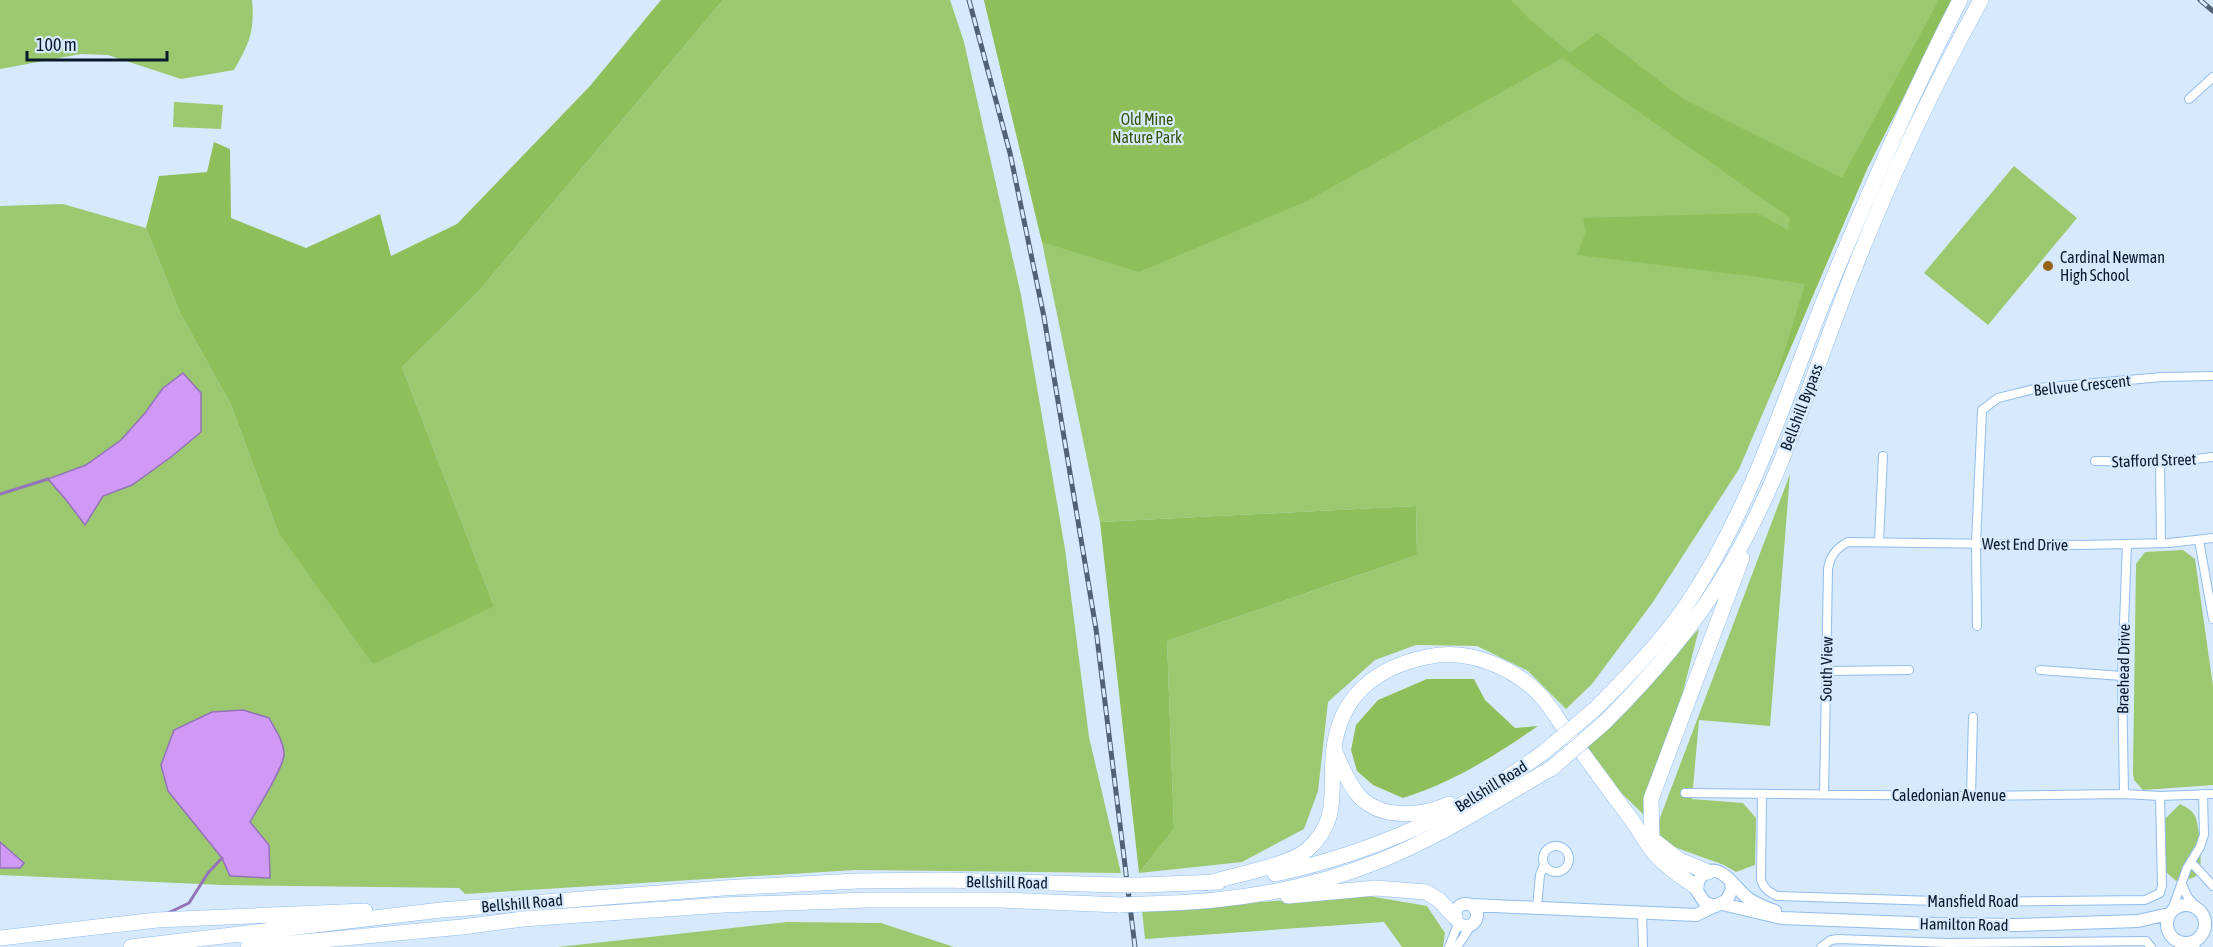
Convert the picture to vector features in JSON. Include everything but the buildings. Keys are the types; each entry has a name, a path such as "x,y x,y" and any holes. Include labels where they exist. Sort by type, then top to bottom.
{"highway":[{"name":"Bellshill Bypass","path":"1544,752 1595,709 1626,678 1684,608 1733,524 1750,489 1887,150 1960,0"},
{"name":"Bellshill Bypass","path":"1552,768 1605,722 1668,656 1695,621 1721,581 1764,499 1857,260 1901,156 1981,0"},
{"path":"1652,839 1651,799 1764,499"},
{"path":"1209,883 1291,860 1307,850 1319,837 1331,814 1334,792 1333,750 1340,719 1352,699 1368,682 1409,660 1436,655 1467,656 1509,671 1540,695 1656,855 1697,891"},
{"path":"1333,750 1353,788 1361,798 1372,807 1390,813 1434,810 1510,777"},
{"name":"Bellshill Road","path":"441,910 723,888 857,881 944,880 1141,885 1209,883 1260,878 1314,866 1372,848 1436,820 1510,777 1544,752"},
{"name":"Bellshill Road","path":"462,927 523,919 712,906 868,900 1001,900 1120,905 1198,903 1281,890 1378,861 1425,839 1552,768"},
{"path":"1635,825 1679,860 1707,872"},
{"path":"1198,903 1377,888 1426,892 1439,900 1456,920"},
{"path":"0,938 157,920 346,911 441,910"},
{"path":"131,947 441,910"},
{"path":"248,947 462,927"},
{"path":"357,947 462,927"}],"main road":[{"path":"1497,906 1474,923 1466,926 1456,920 1456,910 1461,905 1537,907 1696,915 1719,905 1730,895 1731,883 1719,871 1707,872 1700,878 1697,891 1688,909 1679,914"},
{"name":"Hamilton Road","path":"1731,883 1755,903 1790,918"},
{"path":"1697,891 1705,903 1719,905"},
{"path":"2184,904 2204,911 2205,922 2202,935 2188,943 2181,944 2169,933 2167,921 2171,912 2184,904"},
{"path":"1472,905 1477,911 1474,923"},
{"name":"Hamilton Road","path":"1719,905 1790,918 1947,924 2139,921 2171,912"},
{"name":"Hamilton Road","path":"2139,921 2169,933"}],"street":[{"path":"2189,99 2213,77"},
{"name":"Bellvue Crescent","path":"1976,543 1982,410 1998,398 2038,387 2213,376"},
{"path":"1880,542 1883,456"},
{"name":"Stafford Street","path":"2095,461 2160,462 2213,457"},
{"path":"2160,462 2161,543"},
{"name":"West End Drive","path":"1839,547 1848,542 2127,544 2213,538"},
{"path":"2199,540 2213,619"},
{"path":"1976,543 1977,626"},
{"name":"Braehead Drive","path":"2124,794 2122,676 2127,544"},
{"name":"South View","path":"1824,795 1828,569 1830,559 1839,547"},
{"path":"1826,671 1909,670"},
{"path":"2040,670 2122,676"},
{"path":"1971,796 1973,717"},
{"name":"Caledonian Avenue","path":"1685,793 1971,796 2208,794"},
{"name":"Mansfield Road","path":"1762,794 1761,880 1767,891 1777,896 1967,902 2145,900 2160,893 2162,886 2160,796"},
{"path":"2171,912 2204,835 2208,794"},
{"path":"2191,862 2213,886"},
{"path":"1537,907 1540,875 1544,865"},
{"path":"2182,884 2187,896 2204,911"},
{"path":"1642,913 1643,947"},
{"path":"1449,947 1456,920"},
{"path":"1457,947 1474,923"},
{"path":"1821,947 1831,940 1838,939 1947,945 2146,941 2151,947"}],"green space":[{"path":"0,0 252,0 253,20 247,45 234,70 181,79 108,55 81,54 0,69"},
{"path":"661,0 723,0 478,292 402,367 494,606 373,664 278,532 231,405 180,313 146,228 159,176 207,172 214,142 230,149 231,218 306,248 380,214 391,256 457,224 590,86"},
{"path":"723,0 950,0 964,42 1021,295 1065,549 1089,737 1121,873 855,870 465,894 459,888 222,885 0,875 0,206 63,204 146,228 180,313 231,405 278,532 494,606 402,367 478,292"},
{"path":"984,0 1953,0 1867,169 1739,469 1653,602 1592,684 1566,709 1528,671 1477,646 1416,645 1375,660 1328,702 1318,791 1304,829 1242,862 1139,873 1174,829 1167,641 1417,555 1416,506 1100,522 1042,242"},
{"name":"Old Mine Nature Park","path":"984,0 1511,0 1530,20 1570,53 1597,33 1683,99 1842,178 1939,0 1953,0 1867,169 1774,386 1805,284 1577,255 1586,232 1583,218 1757,213 1788,230 1790,218 1562,58 1307,201 1139,272 1042,242"},
{"path":"174,102 223,105 221,129 173,127"},
{"path":"2014,166 2077,218 1988,325 1924,273"},
{"path":"1790,474 1770,726 1699,720 1692,799 1743,803 1756,818 1755,865 1736,872 1724,865 1652,839"},
{"path":"1416,506 1417,555 1167,641 1174,829 1139,873 1100,522"},
{"path":"2183,550 2195,559 2213,686 2213,785 2143,790 2134,780 2133,773 2136,564 2145,552"},
{"path":"1699,629 1650,821 1579,751"},
{"path":"1427,679 1474,679 1485,700 1515,728 1538,726 1473,767 1421,792 1403,798 1373,785 1357,771 1351,750 1356,725 1378,700"},
{"path":"2180,804 2195,816 2201,863 2197,875 2176,881 2166,872 2165,819"},
{"path":"1363,895 1427,906 1445,933 1443,947 1402,947 1384,922 1145,939 1142,910"},
{"path":"787,922 881,923 954,947 558,947"}],"shaded area":[{"path":"183,373 201,393 201,432 132,485 103,496 85,525 48,479 86,465 121,440 163,388"},
{"path":"243,710 269,718 284,753 270,788 250,822 269,845 270,878 230,876 222,858 168,791 161,765 174,730 212,712"},
{"path":"0,842 24,863 20,868 0,868"}],"waterway":[{"path":"0,494 48,479"},
{"path":"168,913 189,903 208,873 222,858"}],"railway":[{"path":"969,0 1010,153 1044,317 1096,629 1135,947"},
{"path":"2200,0 2213,11"}],"place":[{"name":"Cardinal Newman High School","path":"2048,266"}]}
